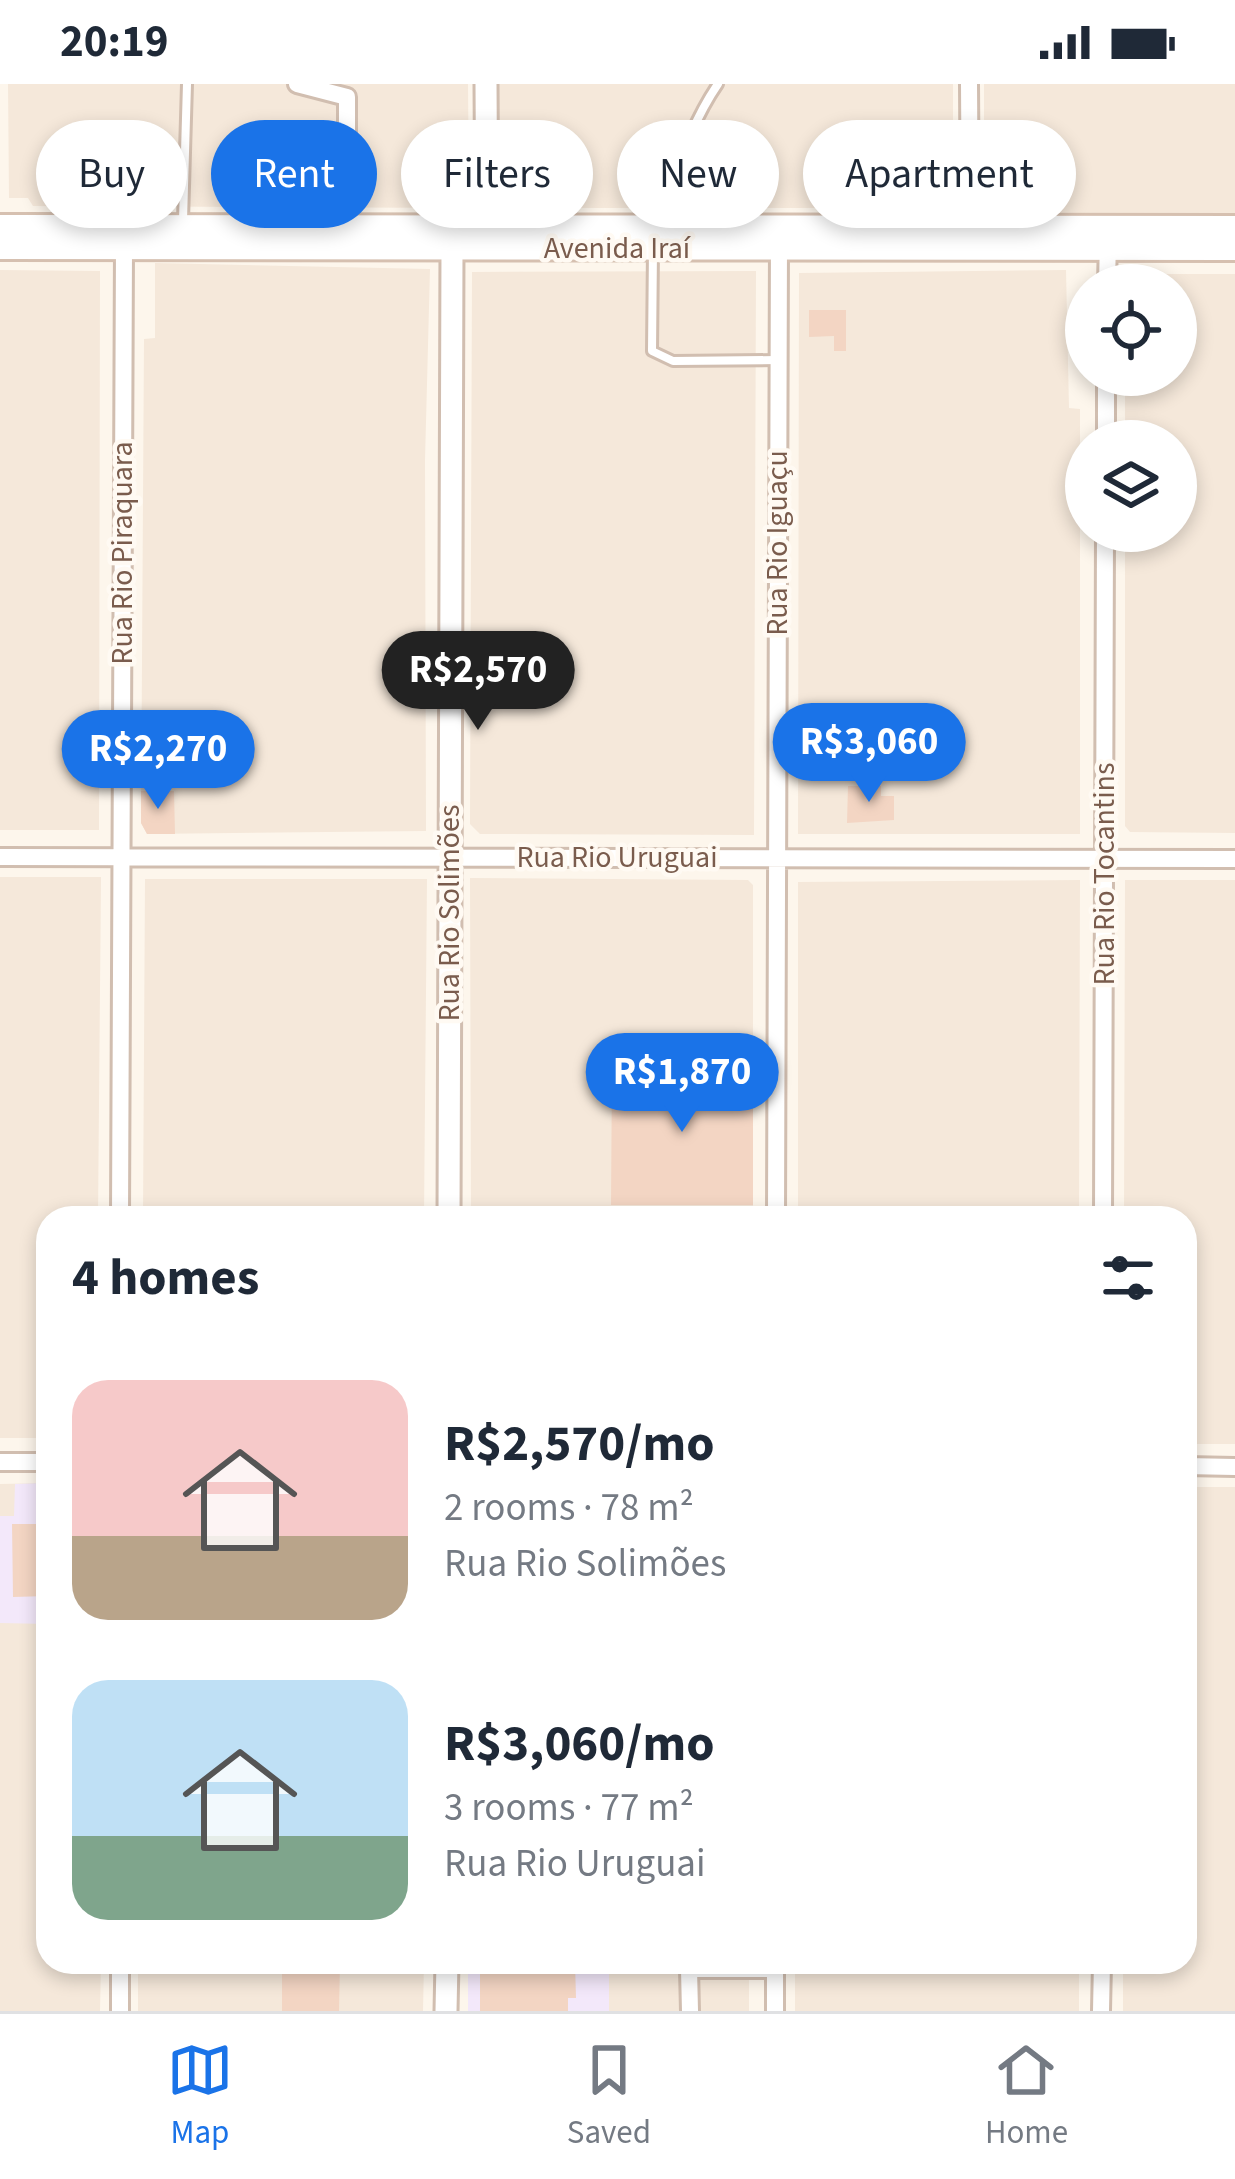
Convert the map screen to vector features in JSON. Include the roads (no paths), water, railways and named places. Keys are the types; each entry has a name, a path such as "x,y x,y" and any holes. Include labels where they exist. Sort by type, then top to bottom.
{"main road":[{"name":"Avenida Iraí","path":"0,227 124,248 452,248 487,238"},
{"name":"Avenida Iraí","path":"0,247 42,237 169,228"},
{"name":"Avenida Iraí","path":"359,228 487,238 1108,238 1235,228"},
{"name":"Avenida Iraí","path":"1108,238 1235,248"}],"street":[{"path":"298,84 347,97 347,120"},
{"path":"486,84 487,238"},
{"path":"969,84 970,238"},
{"name":"Rua Rio Iguaçu","path":"776,1206 779,238"},
{"path":"1107,264 1108,238"},
{"name":"Rua Rio Piraquara","path":"120,1206 124,248"},
{"name":"Rua Rio Solimões","path":"448,1206 452,248"},
{"name":"Rua Rio Tocantins","path":"1103,1206 1105,552"},
{"name":"Rua Rio Uruguai","path":"0,856 1235,859"},
{"path":"0,1462 36,1462"},
{"path":"1197,1466 1235,1467"},
{"path":"120,1974 120,2011"},
{"path":"446,1974 446,2011"},
{"path":"689,1974 690,2011"},
{"path":"775,1974 775,2011"},
{"path":"1101,2011 1102,1974"}],"lane":[{"path":"187,120 188,84"},
{"path":"718,84 689,134 654,238 652,352 674,361 777,359"},
{"path":"122,727 142,725"}]}
